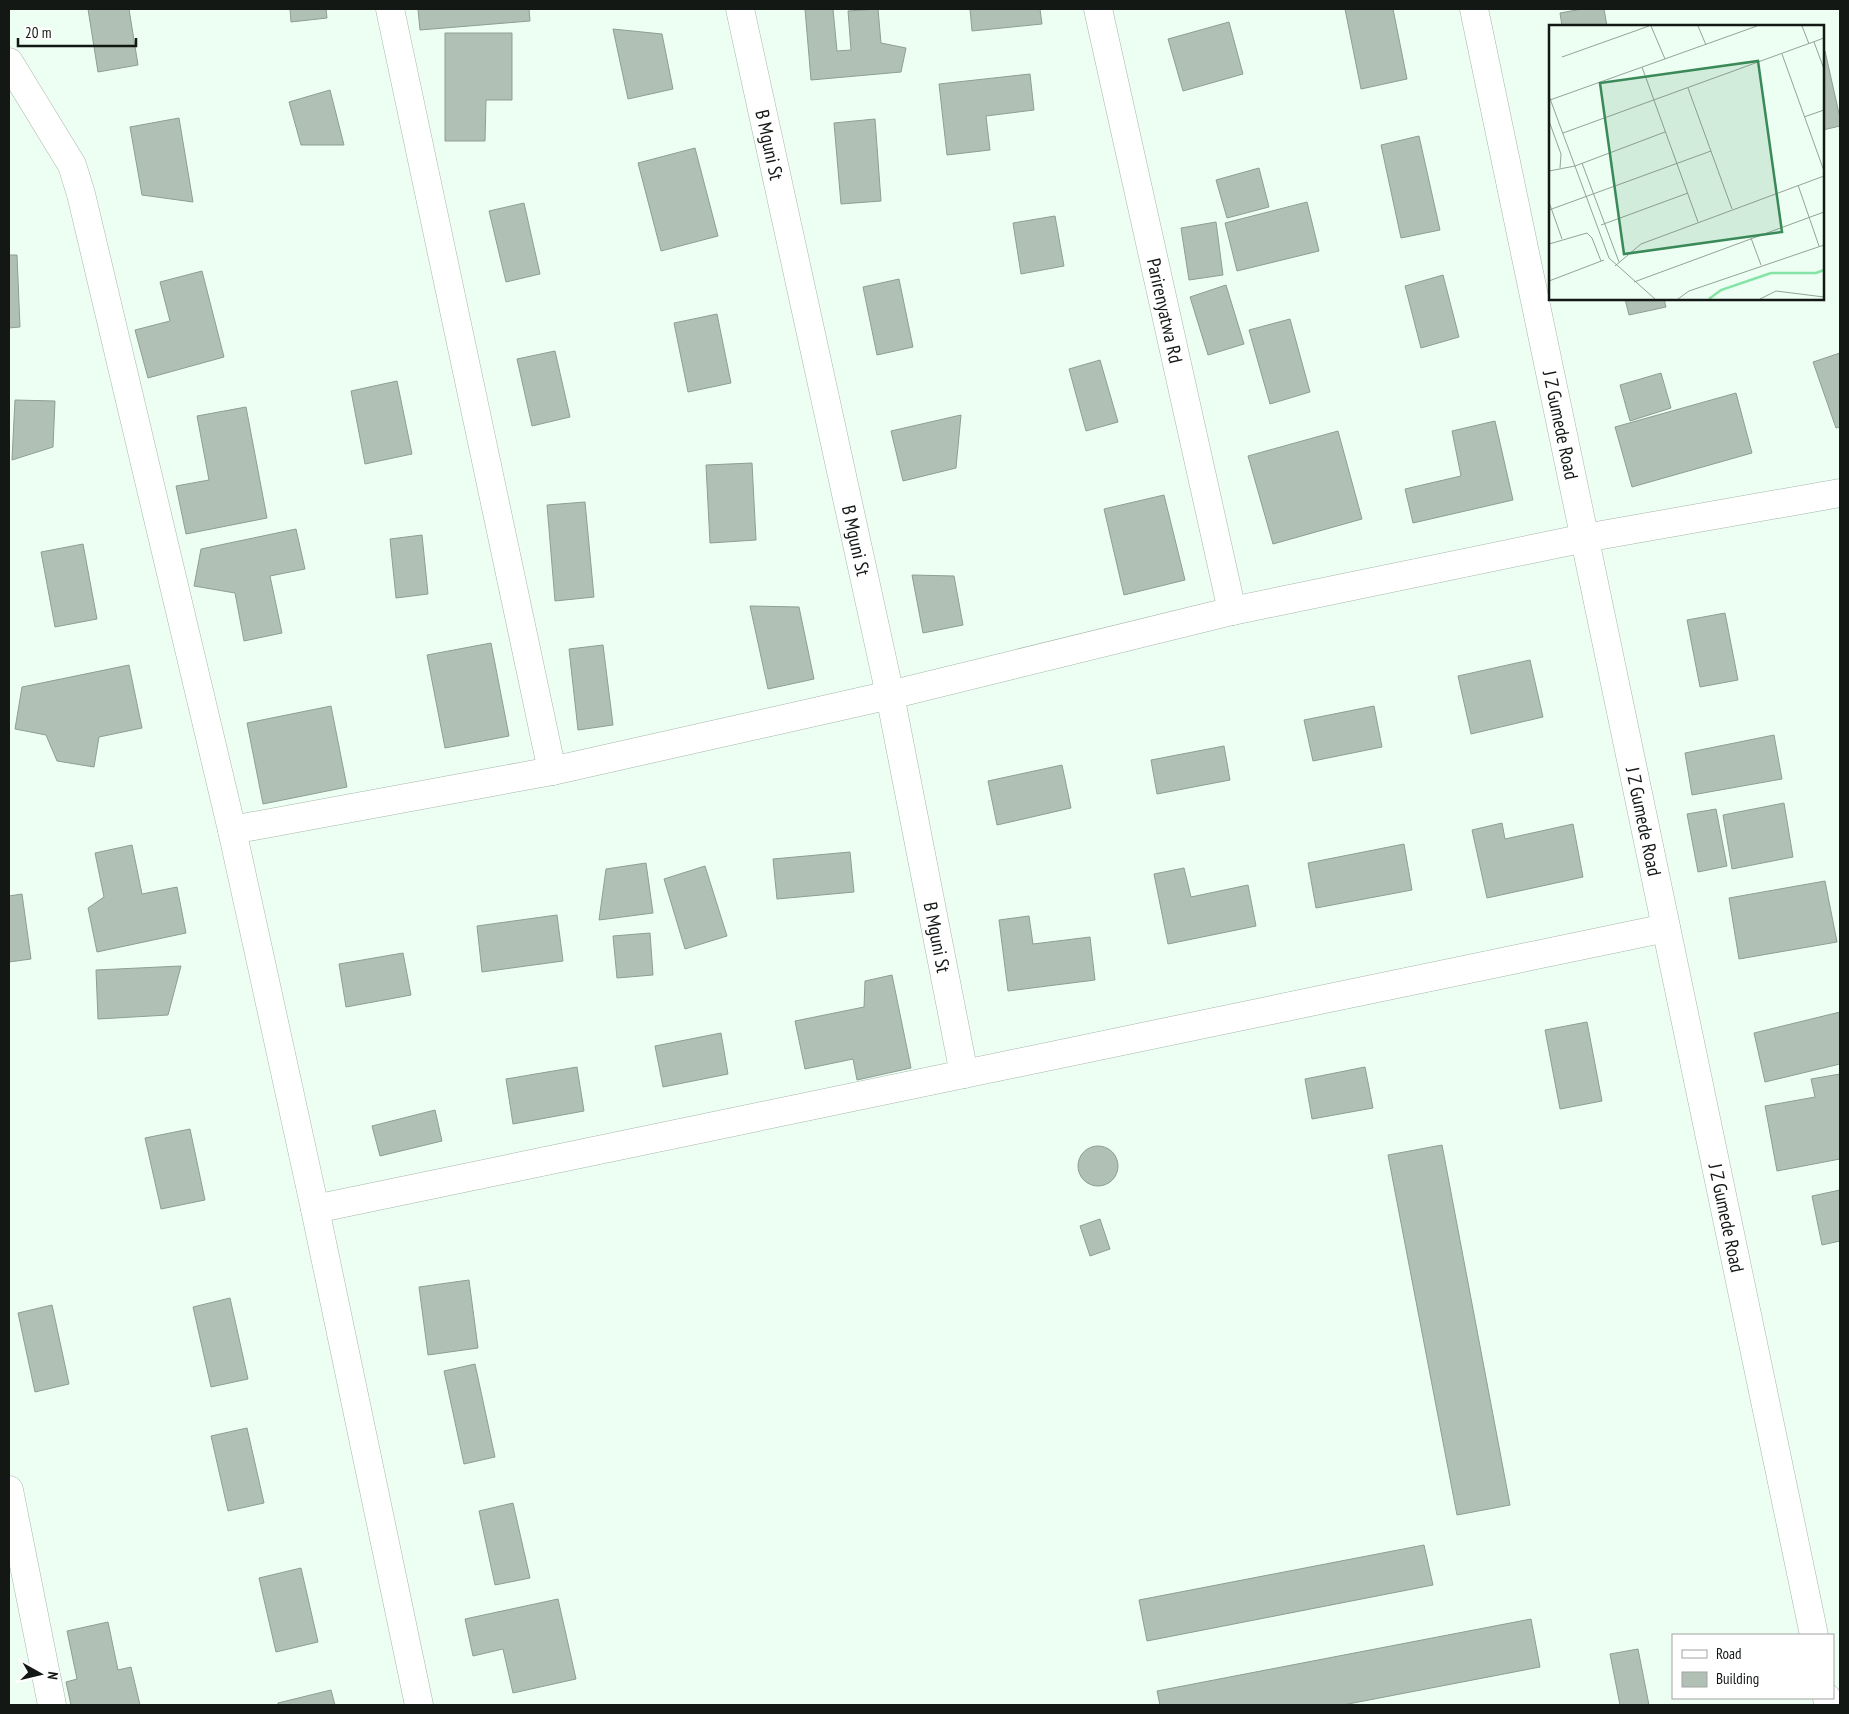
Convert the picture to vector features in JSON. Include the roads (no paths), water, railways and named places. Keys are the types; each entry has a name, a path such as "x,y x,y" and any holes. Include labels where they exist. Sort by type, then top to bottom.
{"street":[{"path":"390,9 552,771"},
{"name":"B Mguni St","path":"740,9 890,695 964,1074"},
{"name":"Parirenyatwa Rd","path":"1098,9 1232,611"},
{"name":"J Z Gumede Road","path":"1474,9 1814,1634"},
{"path":"9,62 72,165 81,194 232,830 315,1209 419,1705"},
{"path":"232,830 552,771 890,695 1232,611 1585,538 1840,493"},
{"path":"315,1209 1666,928"},
{"path":"9,1490 52,1705"}]}
